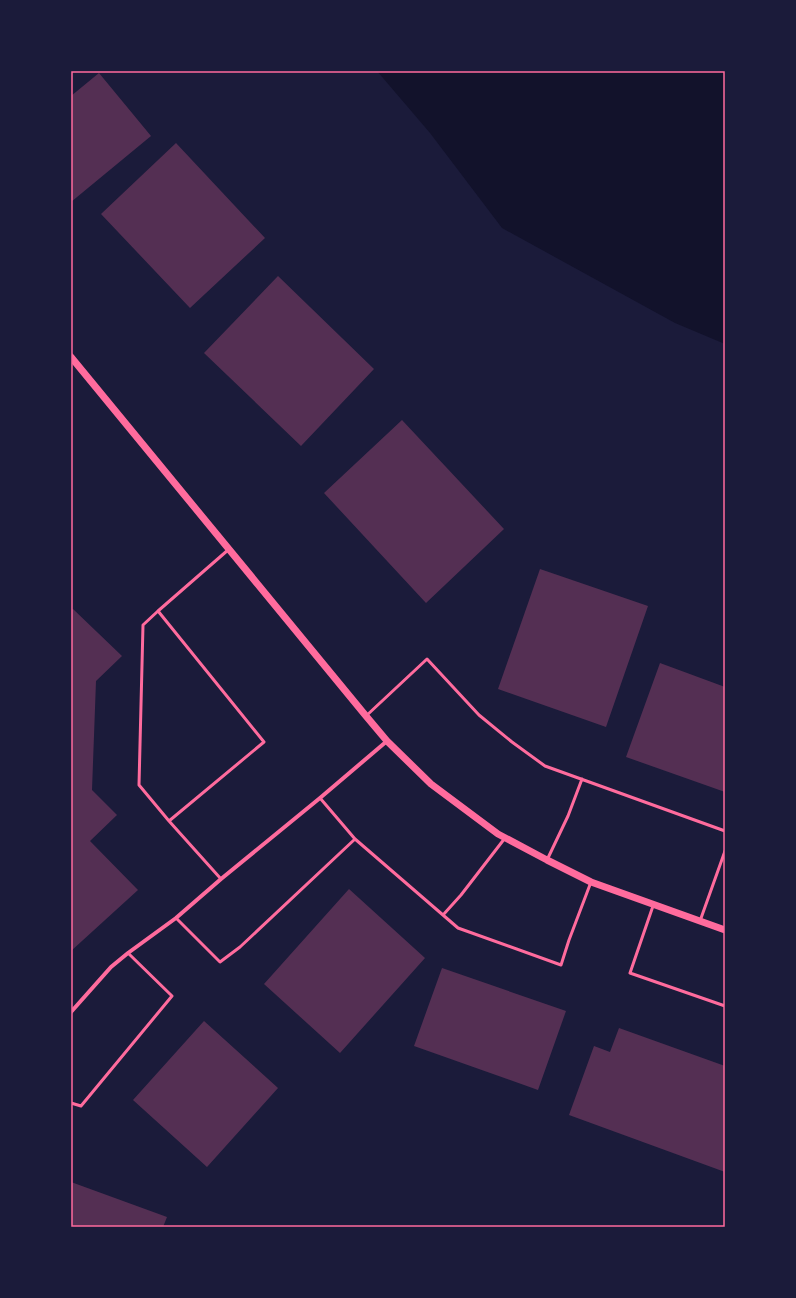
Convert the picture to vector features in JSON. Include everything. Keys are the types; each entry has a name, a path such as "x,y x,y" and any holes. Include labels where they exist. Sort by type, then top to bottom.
{"street":[{"path":"71,357 366,716 387,740 432,784 505,838 546,860 591,882 725,930"},
{"path":"71,1012 112,967 128,953 176,918 387,740"}],"lane":[{"path":"221,879 139,785 143,626 158,611 229,550"},
{"path":"158,611 264,742 169,821"},
{"path":"366,716 427,659 479,715 545,766 725,831"},
{"path":"546,860 568,816 582,779"},
{"path":"320,798 355,839 458,928 561,966 569,940 591,882"},
{"path":"443,915 461,895 505,838"},
{"path":"176,918 220,962 240,947 355,839"},
{"path":"700,921 725,851"},
{"path":"654,905 630,973 725,1006"},
{"path":"71,1103 81,1106 172,996 128,953"}],"shaded area":[{"path":"377,71 725,71 725,344 675,323 502,228 430,133"}],"building":[{"path":"99,73 151,136 71,202 71,96"},
{"path":"176,143 265,238 190,308 101,214"},
{"path":"278,276 374,369 301,446 204,353"},
{"path":"402,420 504,529 426,603 324,493"},
{"path":"540,569 648,606 606,727 498,689"},
{"path":"73,609 122,656 96,681 92,790 117,815 90,841 138,890 71,951 71,610"},
{"path":"660,663 725,687 725,792 626,757"},
{"path":"349,889 425,958 340,1053 264,984"},
{"path":"442,968 566,1011 538,1090 414,1046"},
{"path":"204,1021 278,1088 207,1167 133,1100"},
{"path":"619,1028 725,1066 725,1172 569,1115 594,1046 610,1052"},
{"path":"71,1182 167,1217 163,1227 71,1227"}]}
